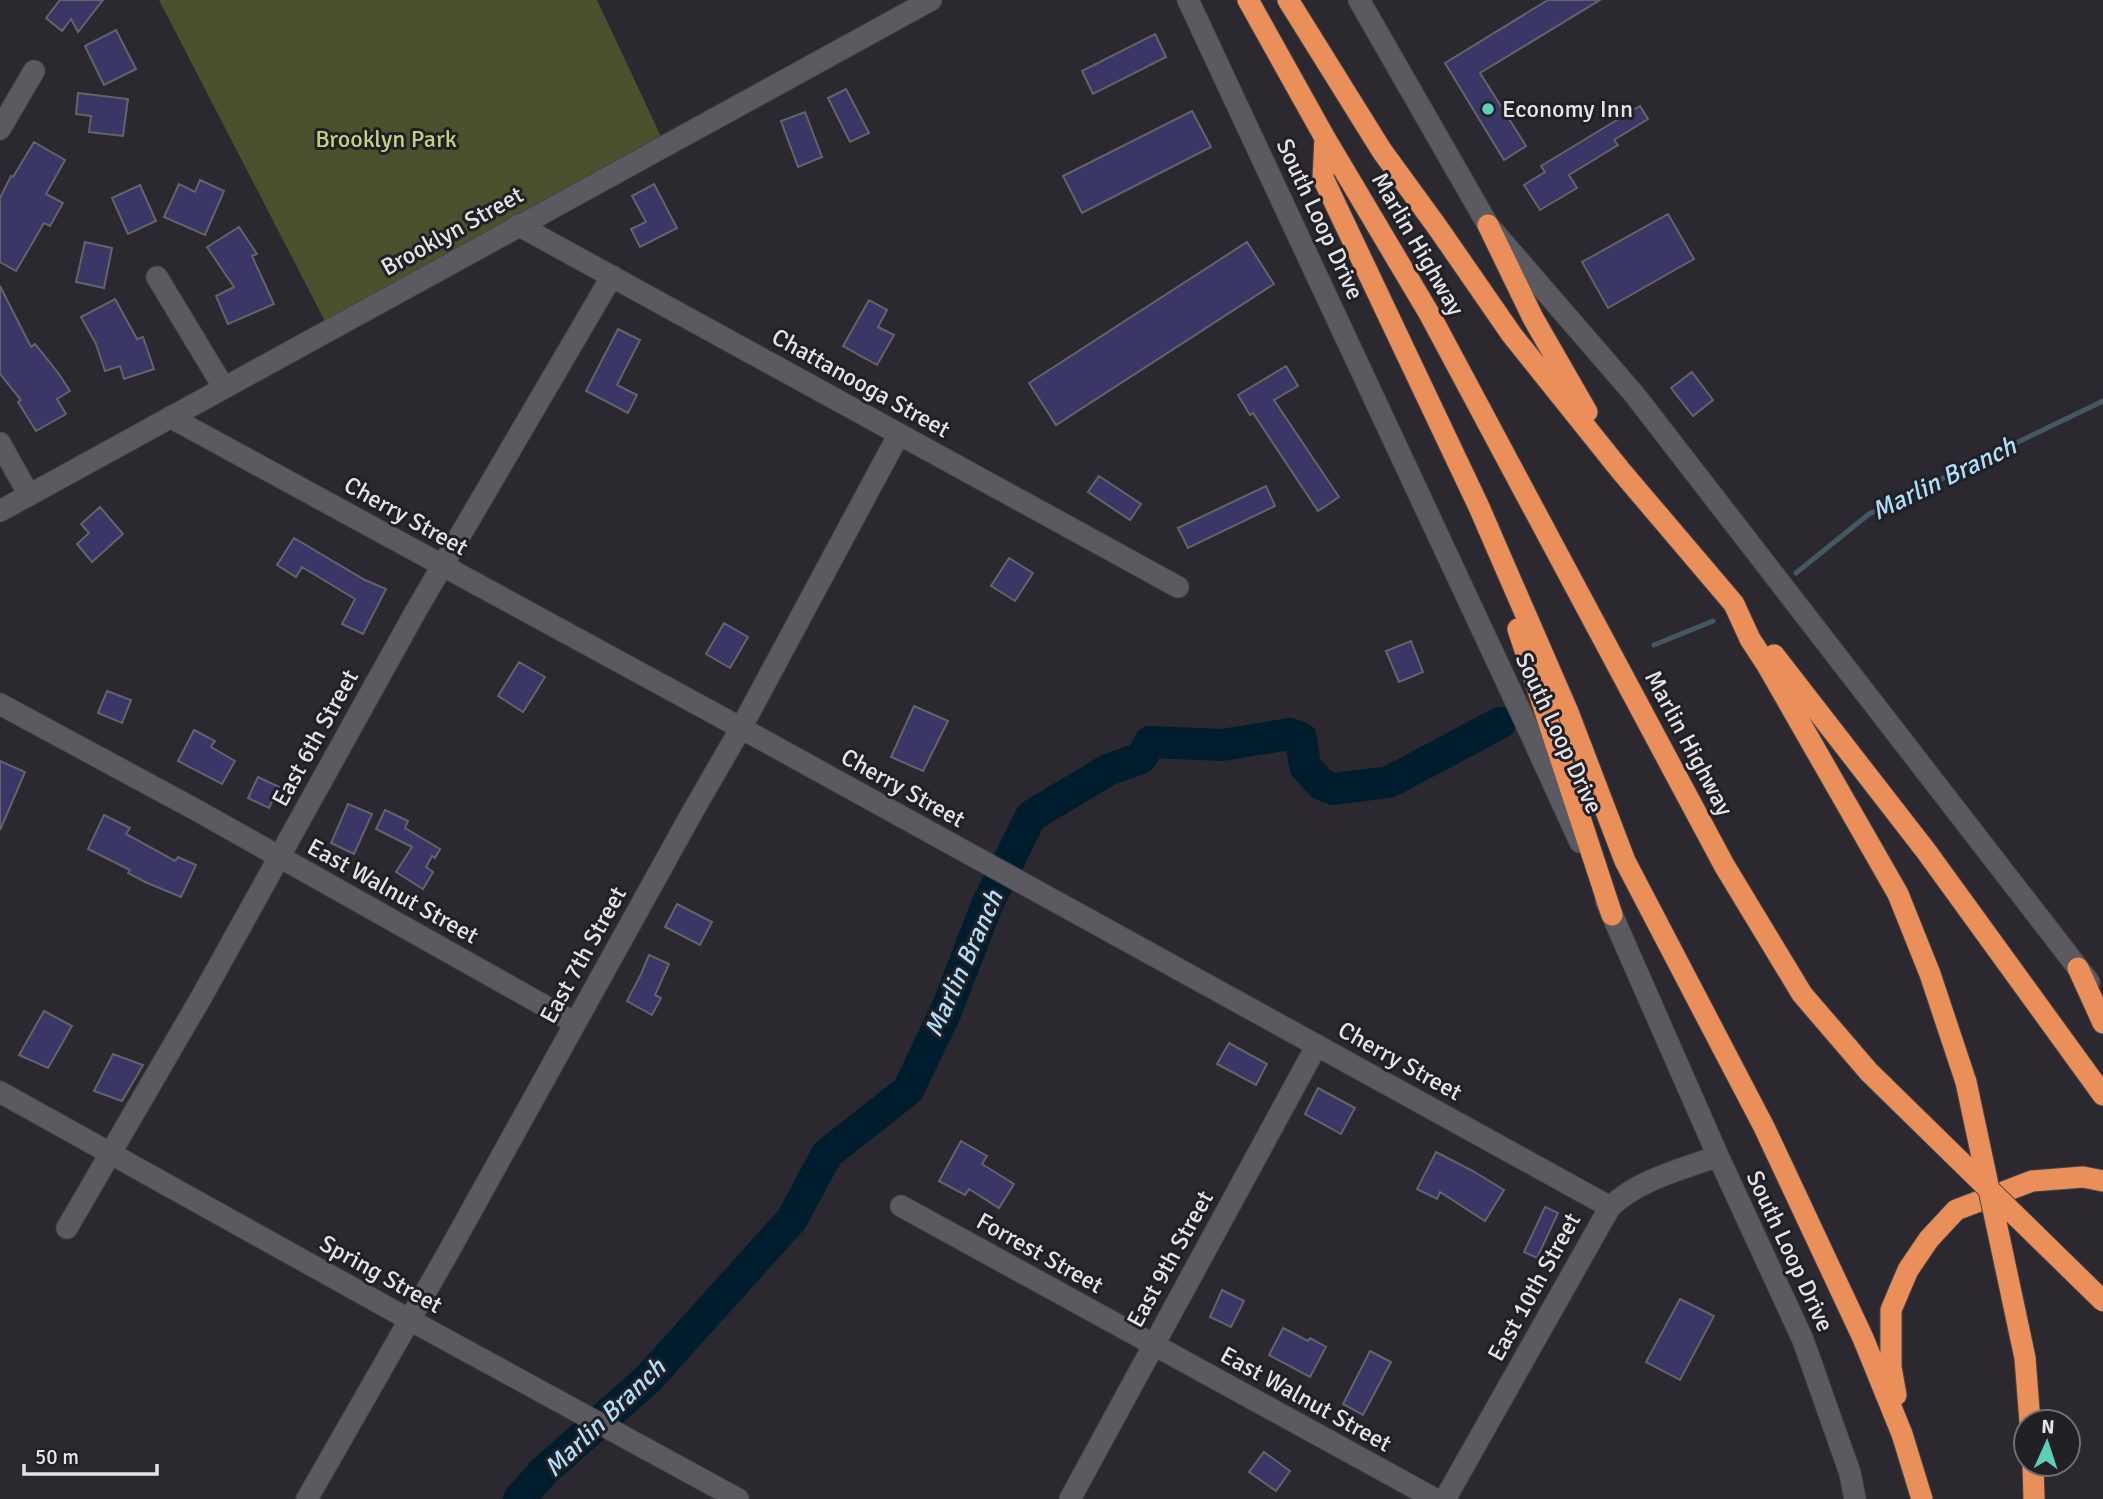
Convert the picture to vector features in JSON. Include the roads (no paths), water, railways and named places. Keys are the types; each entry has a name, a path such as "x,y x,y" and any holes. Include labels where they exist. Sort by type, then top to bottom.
{"highway":[{"name":"Marlin Highway","path":"1248,0 1325,138 1430,315 1724,865 1802,994 1869,1072 2103,1301"},
{"path":"1288,0 1382,151 1512,335 1621,471 1734,604 1926,851 2103,1095"},
{"path":"1325,138 1323,178 1479,507 1568,712 1625,861 1764,1127 1867,1348 1902,1434 1922,1499"},
{"path":"1488,225 1533,318 1621,471"},
{"path":"1479,507 1612,915"},
{"path":"1734,604 1750,639 1898,894 1930,974 1966,1082 2025,1358 2029,1408"},
{"path":"2078,968 2103,1023"},
{"path":"1902,1434 1891,1367 1891,1310 1908,1270 1929,1239 1956,1210 2032,1181 2082,1177 2103,1181"},
{"path":"2033,1478 2034,1499"}],"street":[{"name":"Brooklyn Street","path":"0,511 931,0"},
{"name":"South Loop Drive","path":"1188,0 1522,715 1803,1340 1850,1472 1855,1499"},
{"path":"1359,0 1488,225 1634,394 2103,1000"},
{"path":"0,129 34,71"},
{"name":"Chattanooga Street","path":"518,225 1178,587"},
{"name":"East 6th Street","path":"67,1228 202,996 443,566 612,276"},
{"path":"157,277 224,388"},
{"name":"Cherry Street","path":"170,417 741,728 1609,1207"},
{"name":"East 7th Street","path":"307,1499 741,728 899,434"},
{"path":"0,443 29,495"},
{"name":"East Walnut Street","path":"0,704 575,1023"},
{"name":"East 9th Street","path":"1070,1499 1317,1045"},
{"name":"Spring Street","path":"0,1092 738,1499"},
{"name":"East 10th Street","path":"1445,1499 1609,1207 1643,1183 1718,1156"},
{"name":"Forrest Street","path":"901,1206 1153,1345"},
{"name":"East Walnut Street","path":"1153,1345 1435,1499"}],"waterway":[{"name":"Marlin Branch","path":"1796,573 1869,514 2103,401"},
{"name":"Marlin Branch","path":"1654,645 1713,621"},
{"name":"Marlin Branch","path":"519,1499 544,1471 648,1379 792,1219 827,1154 908,1090 946,1011 987,905 1031,816 1108,770 1141,758 1150,742 1222,745 1290,734 1301,738 1305,766 1321,784 1334,789 1389,782 1500,723"}],"place":[{"name":"Economy Inn","path":"1488,109"}],"park label":[{"name":"Brooklyn Park","path":"386,139"}]}
